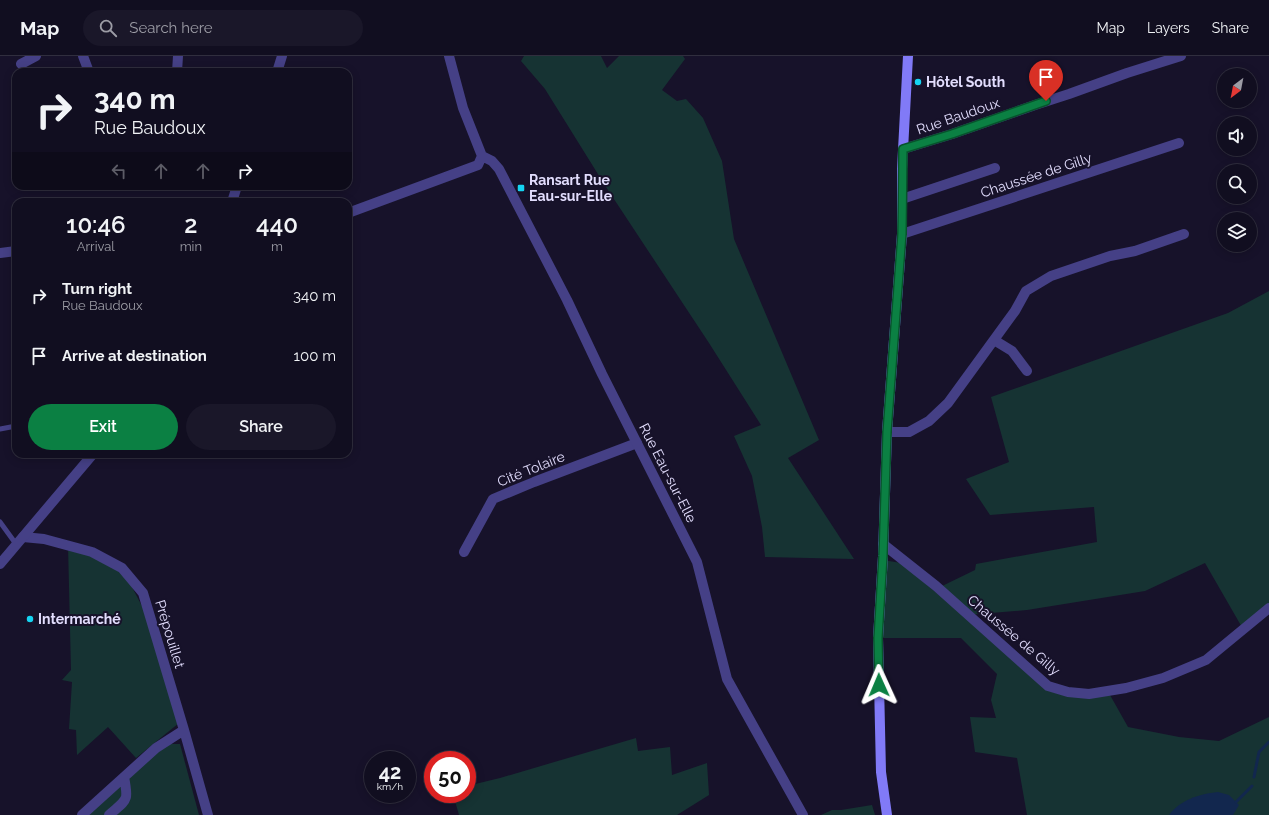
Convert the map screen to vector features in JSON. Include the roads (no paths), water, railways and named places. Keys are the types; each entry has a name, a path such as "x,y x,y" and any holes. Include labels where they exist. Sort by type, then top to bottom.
{"main road":[{"path":"887,815 881,772 878,638 887,432 902,234 903,149 908,56"}],"street":[{"path":"21,64 36,56"},
{"path":"83,56 88,68"},
{"path":"177,68 178,56"},
{"path":"278,68 282,56"},
{"path":"352,212 478,165 482,156 463,108 449,56"},
{"name":"Rue Baudoux","path":"903,149 952,134 1127,73 1181,56"},
{"name":"Chaussée de Gilly","path":"902,234 1179,143"},
{"name":"Rue Eau-sur-Elle","path":"482,156 492,161 499,169 567,300 602,374 697,562 727,679 803,815"},
{"name":"Chaussée de Gilly","path":"902,199 995,168"},
{"path":"887,432 909,432 929,421 948,402 1015,311 1026,291 1051,276 1110,256 1135,251 1184,234"},
{"path":"0,253 12,252"},
{"path":"994,340 1012,351 1027,371"},
{"name":"Cité Tolaire","path":"464,552 493,499 637,443"},
{"path":"0,564 90,458"},
{"name":"Prépouillet","path":"20,540 44,539 92,552 122,568 143,593 208,815"},
{"name":"Chaussée de Gilly","path":"883,544 936,586 1048,686 1068,692 1089,694 1126,688 1164,678 1206,660 1269,608"},
{"path":"82,815 156,748 184,730"},
{"path":"109,815 126,800 127,794 124,777"}],"lane":[{"path":"0,429 12,427"},
{"path":"0,522 20,540"}],"water":[{"path":"1218,792 1229,795 1239,805 1233,815 1169,815 1179,805 1190,799 1204,794"}],"waterway":[{"path":"1254,777 1259,752 1269,742"},
{"path":"1236,802 1252,786"}],"place":[{"name":"Hôtel South","path":"918,82"},
{"name":"Ransart Rue Eau-sur-Elle","path":"521,188"},
{"name":"Intermarché","path":"30,619"}]}
